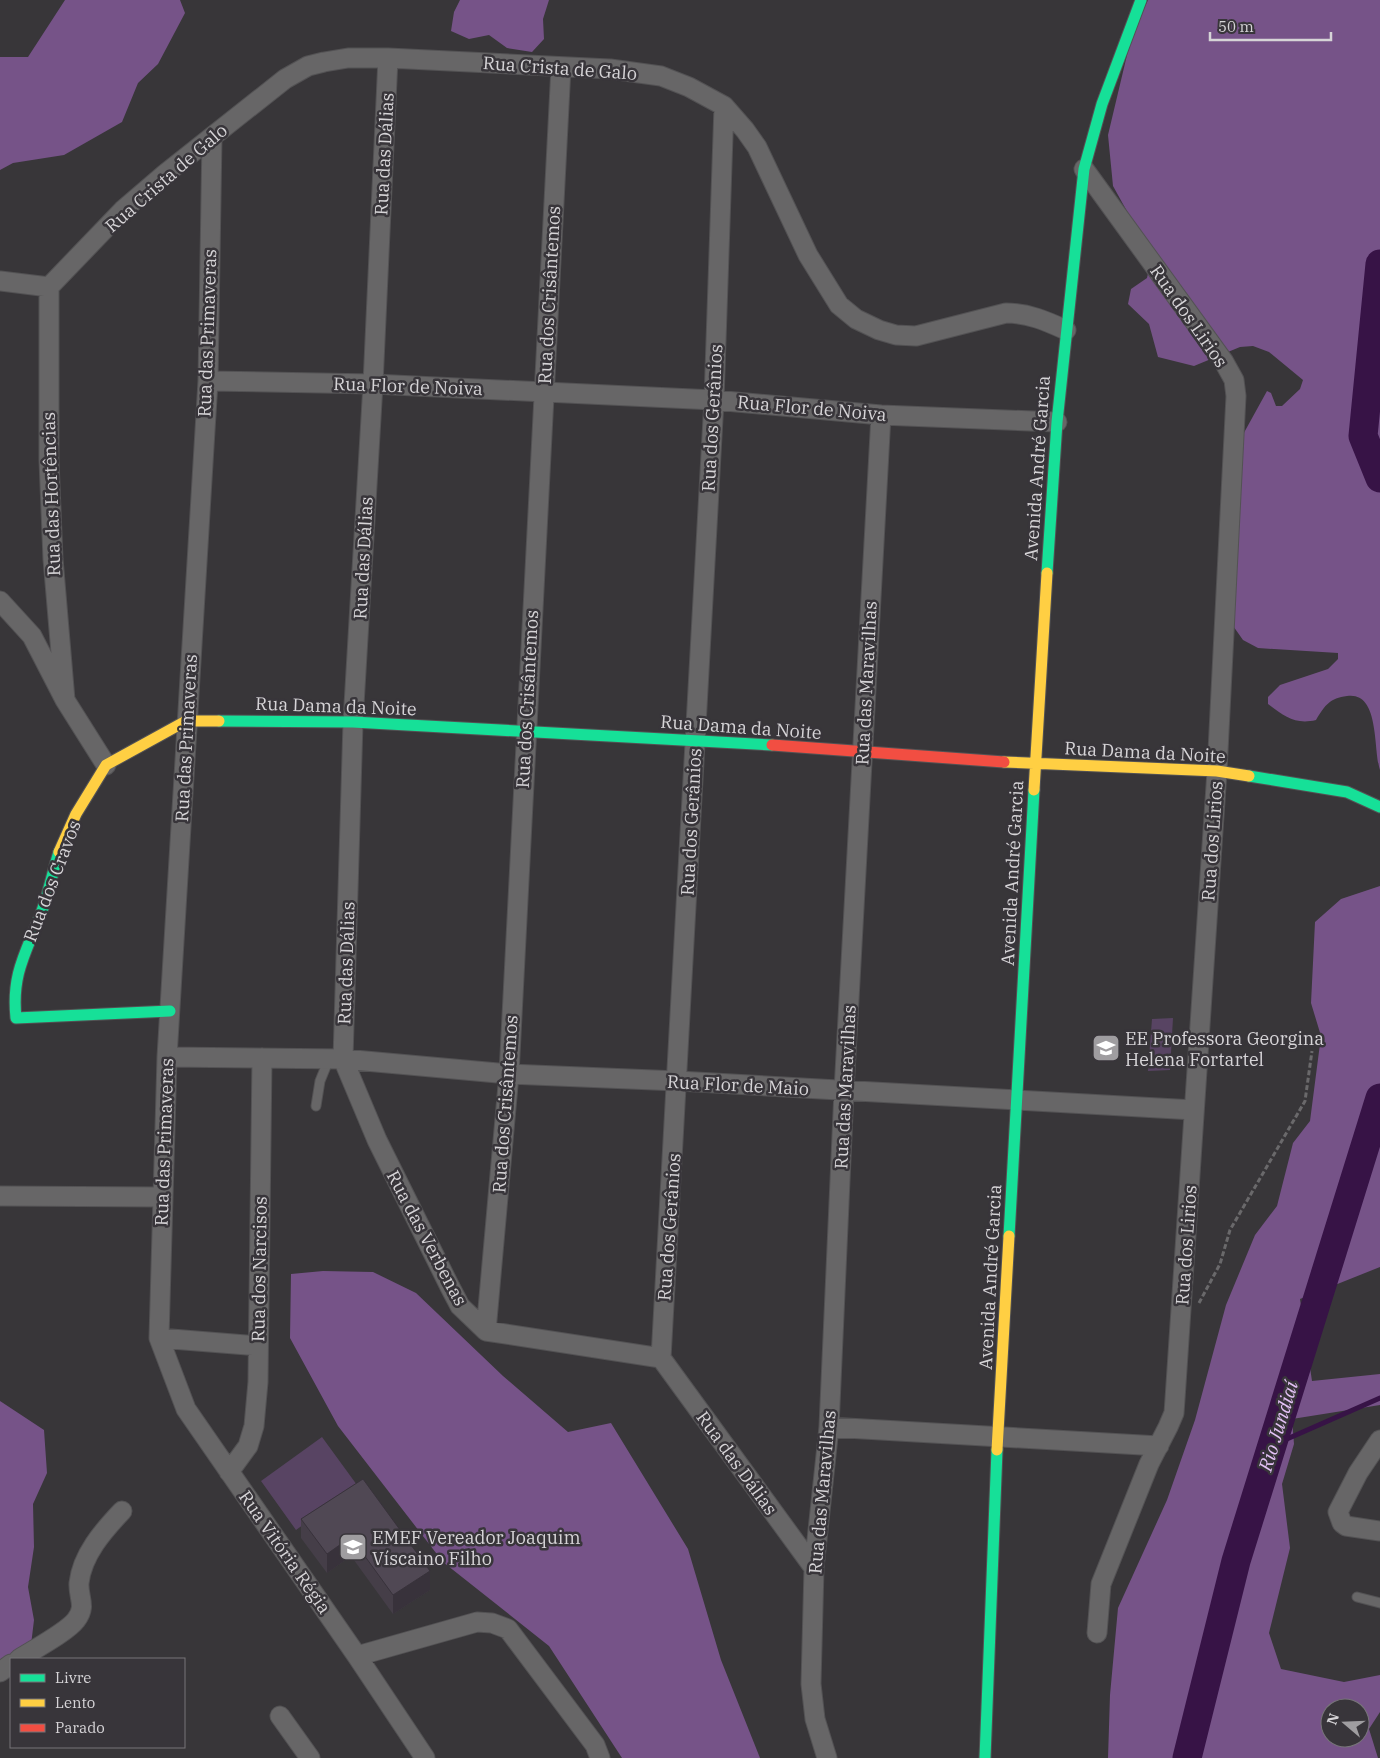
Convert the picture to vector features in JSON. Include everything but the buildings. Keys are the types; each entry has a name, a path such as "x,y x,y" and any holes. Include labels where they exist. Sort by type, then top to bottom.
{"street":[{"name":"Avenida André Garcia","path":"985,1757 998,1438 1035,764 1057,422 1084,169 1102,104 1141,0"},
{"name":"Rua Crista de Galo","path":"49,287 123,210 285,79 308,66 348,58 388,58 610,69 661,76 724,106 757,147 808,255 838,306 856,319 887,333 916,336 1006,313 1020,313 1066,330"},
{"name":"Rua das Dálias","path":"336,1059 374,384 388,58"},
{"name":"Rua dos Crisântemos","path":"486,1331 508,1074 561,67"},
{"name":"Rua dos Gerânios","path":"661,1358 678,1081 714,400 724,106"},
{"name":"Rua das Primaveras","path":"159,1338 161,1197 167,1057 208,380 212,137"},
{"name":"Rua dos Lirios","path":"1084,169 1224,362 1234,380 1235,420 1217,771 1174,1413 1125,1520 1101,1584 1097,1633"},
{"path":"0,281 49,287"},
{"name":"Rua das Hortências","path":"49,287 49,470 53,559 65,700"},
{"name":"Rua Flor de Noiva","path":"208,380 374,384 714,400 881,415 1057,422"},
{"name":"Rua das Maravilhas","path":"827,1758 815,1719 812,1684 814,1568 829,1427 844,1091 881,415"},
{"path":"0,601 32,636 65,700 106,765"},
{"name":"Rua Dama da Noite","path":"106,765 186,721 354,722 695,740 1035,764 1217,771 1347,792 1380,807"},
{"name":"Rua dos Cravos","path":"106,765 64,840 39,918 18,965 12,996 16,1018 170,1011"},
{"path":"167,1057 336,1059"},
{"name":"Rua dos Narcisos","path":"229,1472 248,1446 254,1426 258,1382 262,1058"},
{"name":"Rua Flor de Maio","path":"336,1059 508,1074 678,1081 1194,1110"},
{"name":"Rua das Verbenas","path":"336,1059 460,1306 486,1331"},
{"path":"0,1196 161,1197"},
{"path":"486,1331 661,1358"},
{"path":"159,1338 258,1346"},
{"name":"Rua Vitória Régia","path":"159,1338 186,1409 357,1656 425,1758"},
{"name":"Rua das Dálias","path":"661,1358 814,1568"},
{"path":"829,1427 1159,1446"},
{"path":"1380,1440 1358,1473 1338,1512 1342,1523 1346,1526 1380,1531"},
{"path":"21,1658 75,1622 82,1608 79,1585 88,1555 97,1539 122,1511"},
{"path":"357,1656 461,1625 492,1623 508,1629 589,1737 600,1758"},
{"path":"280,1716 310,1758"}],"lane":[{"path":"316,1106 320,1081 336,1059"},
{"path":"1357,1597 1380,1603"}],"path":[{"path":"1198,1305 1220,1264 1230,1230 1305,1101 1312,1051"}],"shaded area":[{"path":"65,0 180,0 185,13 158,64 138,83 122,122 64,155 13,163 0,170 0,57 28,57"},
{"path":"460,0 549,0 543,19 544,39 532,52 507,48 489,35 469,39 451,31 454,12"},
{"path":"1148,0 1380,0 1380,770 1370,712 1365,702 1358,697 1336,698 1325,706 1316,720 1309,721 1290,718 1268,704 1268,697 1280,685 1328,669 1338,659 1338,653 1258,648 1243,640 1231,623 1235,449 1267,391 1271,393 1276,406 1282,406 1300,389 1303,380 1269,352 1253,346 1240,347 1194,366 1158,357 1149,324 1128,304 1131,289 1147,278 1150,264 1139,233 1113,186 1108,135 1132,34"},
{"path":"1380,886 1380,1267 1300,1299 1312,1381 1380,1374 1380,1405 1292,1419 1294,1444 1282,1484 1290,1548 1269,1633 1281,1669 1344,1682 1380,1675 1380,1712 1370,1727 1370,1698 1320,1698 1320,1748 1370,1748 1370,1732 1378,1758 1108,1758 1110,1695 1118,1608 1167,1500 1195,1420 1226,1305 1255,1235 1277,1206 1293,1143 1310,1121 1321,1036 1311,1003 1315,922 1341,899"},
{"path":"1173,1018 1170,1070 1148,1071 1152,1019"},
{"path":"323,1271 373,1272 416,1293 503,1376 568,1432 611,1423 688,1549 721,1660 760,1758 622,1758 549,1646 443,1562 338,1426 290,1338 291,1274"},
{"path":"0,1401 44,1430 47,1473 33,1504 34,1547 28,1587 34,1620 31,1645 0,1666"},
{"path":"322,1437 357,1485 296,1530 261,1481"}],"waterway":[{"name":"Rio Jundiaí","path":"1380,264 1363,436 1380,478"},
{"name":"Rio Jundiaí","path":"1187,1758 1236,1561 1380,1098"},
{"path":"1271,1446 1380,1398"}],"traffic: fast":[{"path":"1047,573 1057,422 1084,169 1102,104 1141,0"},
{"path":"219,721 353,722 772,745"},
{"path":"1249,776 1347,792 1380,807"},
{"path":"1009,1236 1034,790"},
{"path":"59,852 43,908 18,974 15,1002 16,1018 170,1011"},
{"path":"985,1758 997,1450"}],"traffic: slow":[{"path":"1034,790 1047,573"},
{"path":"59,852 76,814 106,765 186,721 219,721"},
{"path":"1004,762 1217,771 1249,776"},
{"path":"997,1450 1009,1236"}],"traffic: jam":[{"path":"772,745 1004,762"}],"place":[{"name":"EE Professora Georgina Helena Fortartel","path":"1106,1048"},
{"name":"EMEF Vereador Joaquim Víscaino Filho","path":"353,1547"}]}
